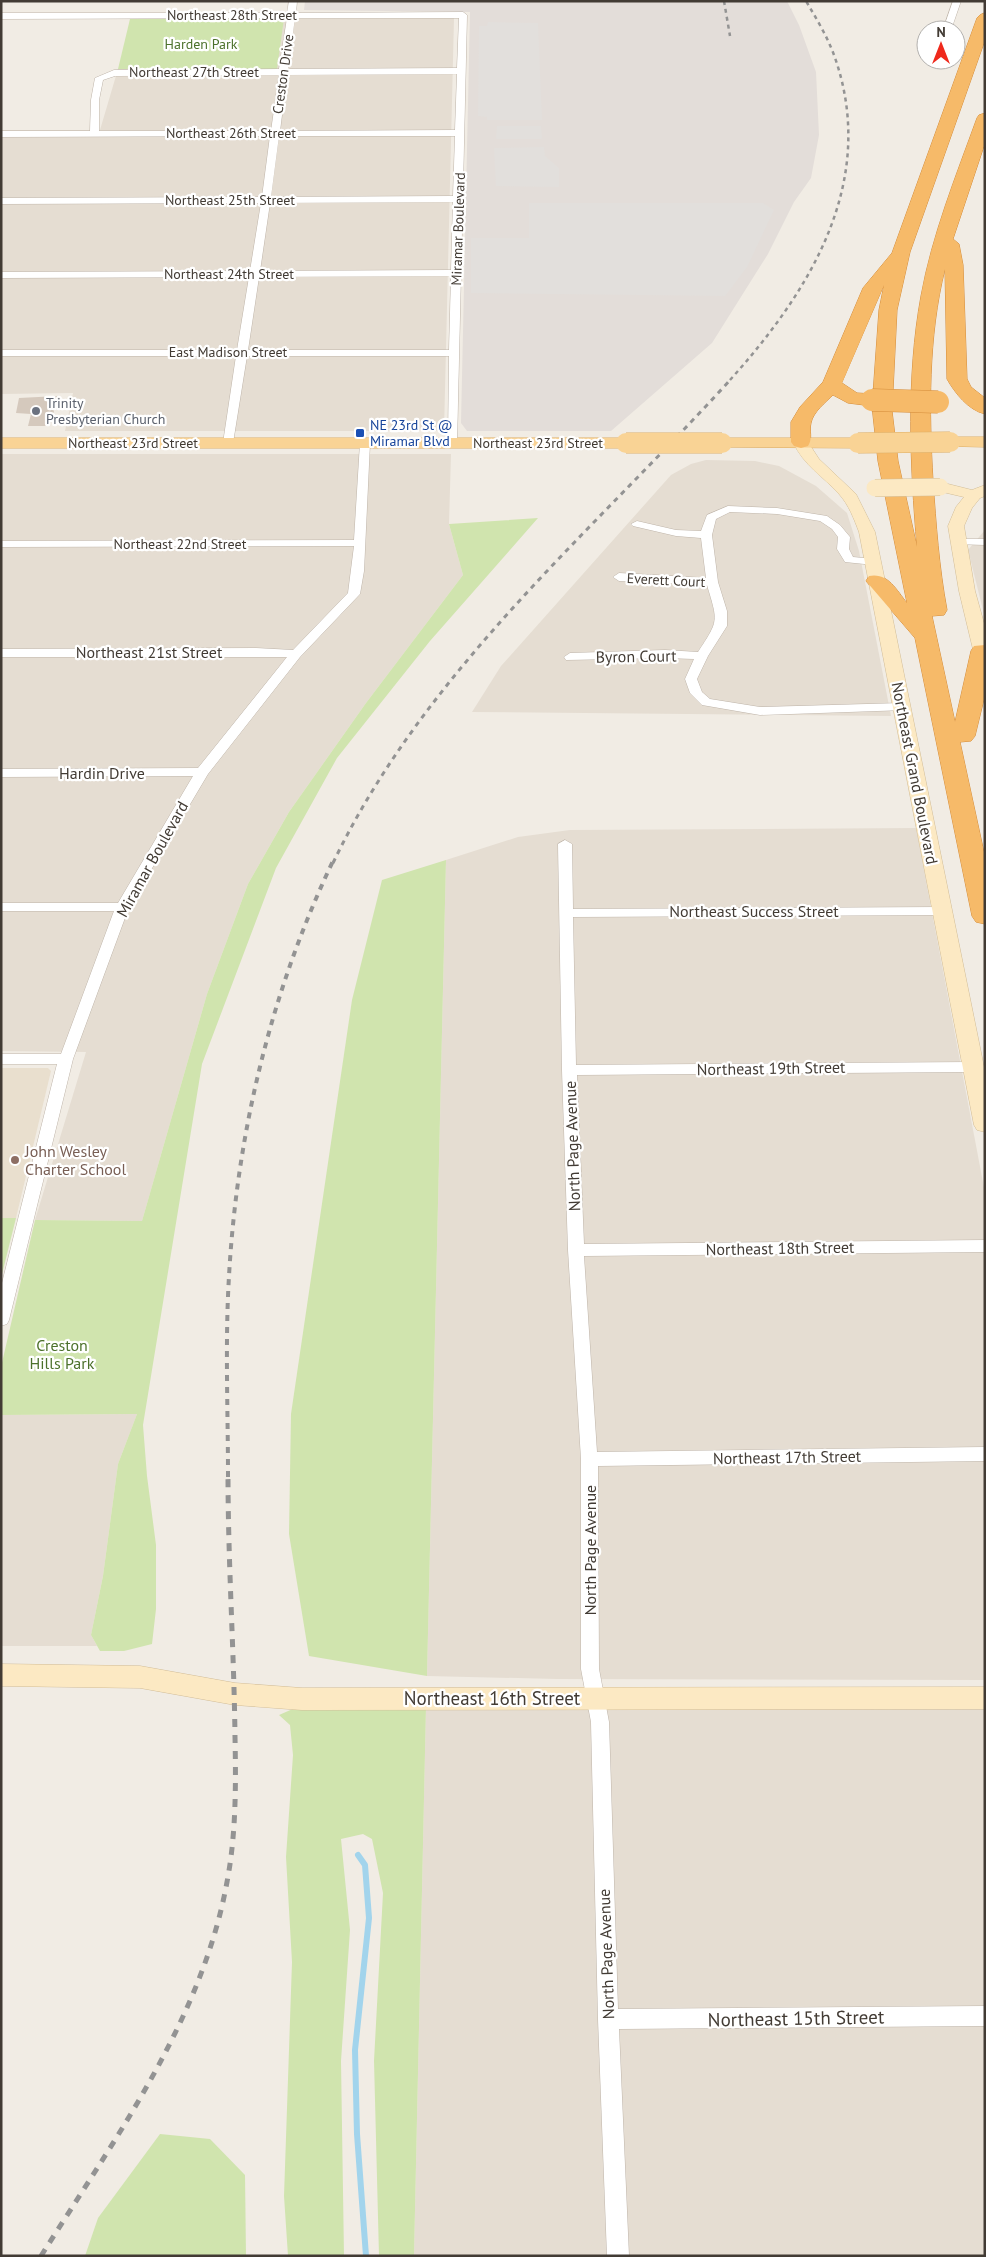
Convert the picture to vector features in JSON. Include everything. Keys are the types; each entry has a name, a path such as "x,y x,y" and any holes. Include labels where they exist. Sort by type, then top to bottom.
{"highway":[{"path":"980,1 984,20 901,252 888,310 882,411 888,461 985,916"},
{"path":"985,118 948,230 930,296 920,413 931,577 963,736 985,828"},
{"path":"948,230 954,265 957,379 963,390 985,408"},
{"path":"801,442 801,422 807,411 832,384 872,288 901,252"},
{"path":"832,384 844,395 861,400 955,401 963,395 963,390"},
{"path":"875,571 925,638"},
{"path":"963,736 984,655"}],"main road":[{"name":"Northeast Grand Boulevard","path":"801,442 806,454 818,468 842,489 860,515 867,532 985,1125"},
{"name":"Northeast 23rd Street","path":"2,445 985,442"},
{"path":"842,489 940,488 979,493"},
{"path":"979,493 964,507 957,522 958,542 967,591 984,655"},
{"name":"Northeast 16th Street","path":"1,1675 140,1676 235,1694 302,1699 595,1697 985,1698"}],"street":[{"name":"Creston Drive","path":"228,443 266,200 293,1"},
{"path":"950,20 957,1"},
{"name":"Northeast 28th Street","path":"1,16 463,14"},
{"name":"Miramar Boulevard","path":"454,443 454,352 463,14"},
{"name":"Northeast 27th Street","path":"94,134 95,100 99,78 114,73 462,71"},
{"name":"Northeast 26th Street","path":"1,134 461,133"},
{"name":"Northeast 25th Street","path":"1,201 459,199"},
{"name":"Northeast 24th Street","path":"1,275 457,273"},
{"name":"East Madison Street","path":"1,353 454,352"},
{"name":"Miramar Boulevard","path":"1,1320 66,1059 122,907 202,772 296,654 354,594 365,443"},
{"path":"875,571 850,560 843,549 844,537 836,527 823,518 777,511 728,509 711,517 706,535 712,582 721,611 721,626 702,656 691,679 696,694 706,702 760,711 902,708"},
{"path":"637,524 676,532 706,535"},
{"path":"958,542 985,542"},
{"name":"Northeast 22nd Street","path":"1,544 358,543"},
{"name":"Everett Court","path":"619,577 712,582"},
{"name":"Northeast 21st Street","path":"1,653 256,652 296,654"},
{"name":"Byron Court","path":"570,657 665,654 702,656"},
{"name":"Hardin Drive","path":"1,773 202,772"},
{"name":"North Page Avenue","path":"565,844 568,1070 576,1250 589,1459 590,1669 600,1722 608,2019 618,2256"},
{"path":"1,907 122,907"},
{"name":"Northeast Success Street","path":"566,912 942,911"},
{"path":"1,1059 66,1059"},
{"name":"Northeast 19th Street","path":"568,1070 973,1067"},
{"name":"Northeast 18th Street","path":"576,1250 985,1246"},
{"name":"Northeast 17th Street","path":"589,1459 985,1454"},
{"name":"Northeast 15th Street","path":"608,2019 985,2016"}],"shaded area":[{"path":"305,1 787,1 799,25 816,72 819,135 811,178 794,202 768,254 712,343 611,431 467,431 461,423 470,12 304,10"},
{"path":"454,18 444,431 65,431 73,393 1,394 1,130 100,130 118,69 276,69 284,19"},
{"path":"488,22 538,23 542,120 487,120 487,117 478,116 479,26 487,26"},
{"path":"497,126 541,126 542,139 496,139"},
{"path":"544,147 545,156 559,168 559,187 496,186 494,148"},
{"path":"529,203 763,203 774,210 747,267 725,296 471,293 471,238 529,238"},
{"path":"1,454 451,454 449,524 463,575 366,703 289,812 248,884 207,994 142,1221 35,1220 86,1052 1,1051"},
{"path":"706,460 755,461 779,466 816,486 847,513 859,551 891,716 472,712 501,666 671,475 691,464"},
{"path":"985,530 985,618 968,550"},
{"path":"916,828 985,1193 985,1680 557,1679 427,1676 446,860 518,837 570,830"},
{"name":"John Wesley Charter School","path":"1,1068 48,1068 51,1071 16,1218 1,1218"},
{"path":"137,1414 118,1464 103,1576 91,1635 97,1646 1,1646 1,1415"},
{"path":"426,1707 985,1708 985,2256 414,2256"}],"green space":[{"name":"Harden Park","path":"130,19 284,19 277,69 118,69"},
{"name":"Creston Hills Park","path":"538,518 430,641 337,758 276,868 202,1064 143,1425 147,1476 156,1545 156,1609 152,1644 124,1651 100,1651 91,1635 103,1576 118,1464 137,1414 1,1415 1,1367 35,1220 142,1221 207,994 248,884 289,812 366,703 463,575 449,524"},
{"path":"446,860 427,1676 309,1656 289,1534 291,1414 352,1000 382,880"},
{"path":"1,1218 16,1218 1,1278"},
{"path":"426,1707 414,2256 379,2256 374,2061 383,1893 372,1839 363,1834 341,1839 350,1930 341,2061 344,2256 288,2256 284,2196 292,1962 286,1857 293,1755 290,1725 279,1715 295,1708"},
{"path":"160,2134 210,2139 245,2175 246,2256 85,2256 98,2218"}],"building":[{"name":"Trinity Presbyterian Church","path":"58,396 50,426 28,426 31,414 16,413 19,398"}],"waterway":[{"path":"358,1855 365,1865 369,1918 355,2050 357,2134 366,2256"}],"railway":[{"path":"724,1 730,36"},
{"path":"730,380 787,309 810,271 829,231 842,189 848,146 846,101 834,55 806,1"},
{"path":"333,863 371,793 414,728 462,666 568,549 731,379"},
{"path":"228,1477 227,1351 229,1276 233,1222 249,1116 275,1012 311,910 333,861"},
{"path":"41,2256 152,2077 198,1982 215,1933 227,1882 234,1828 235,1755 228,1475"}],"place":[{"name":"Trinity Presbyterian Church","path":"36,411"},
{"name":"NE 23rd St @ Miramar Blvd","path":"360,433"},
{"name":"John Wesley Charter School","path":"15,1160"}]}
